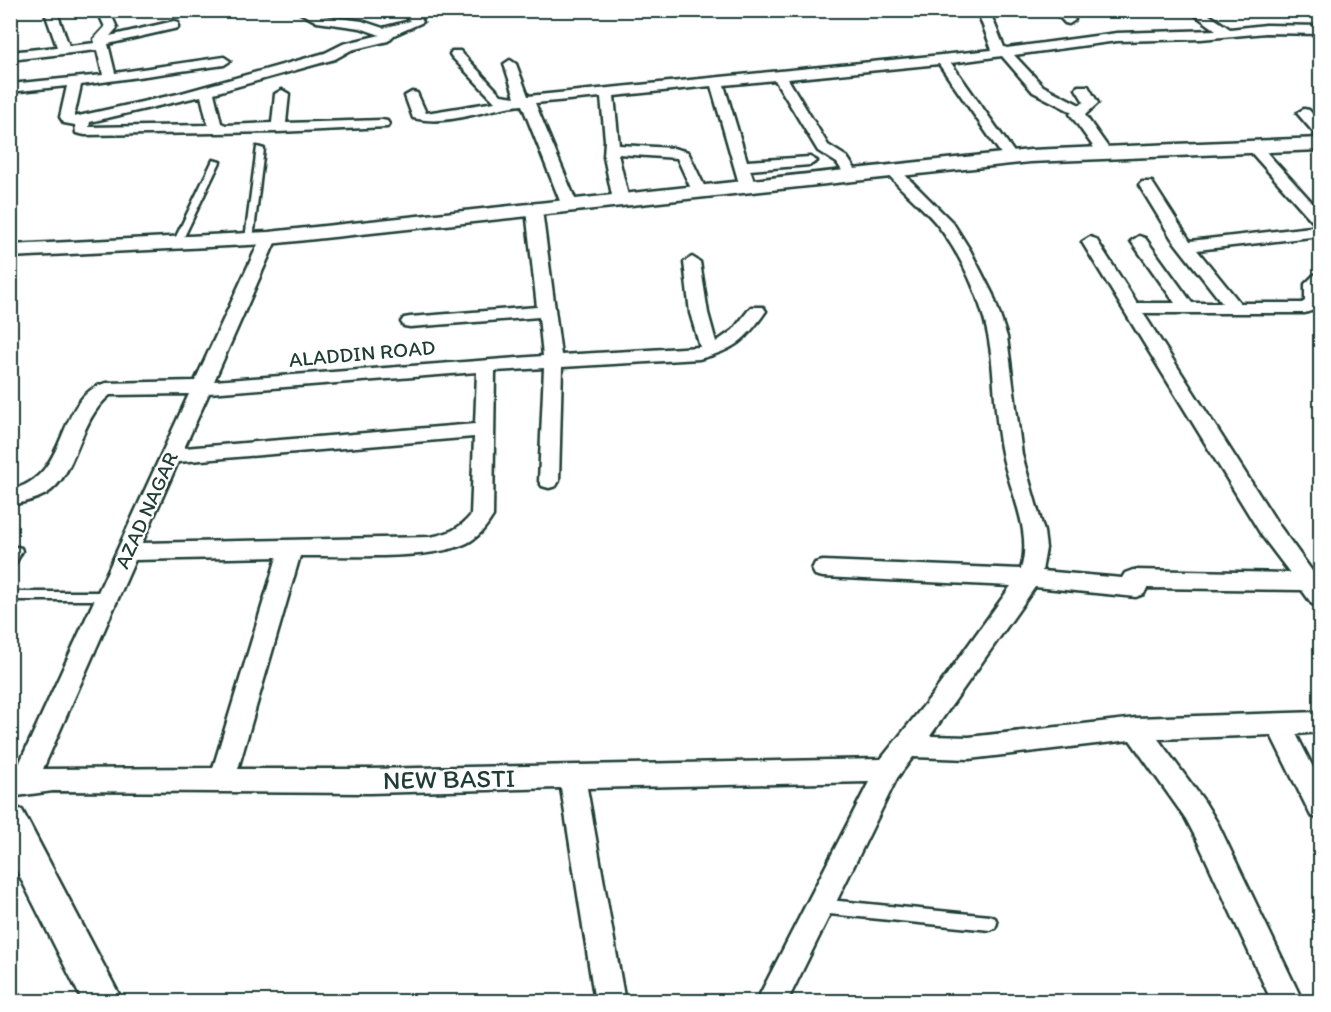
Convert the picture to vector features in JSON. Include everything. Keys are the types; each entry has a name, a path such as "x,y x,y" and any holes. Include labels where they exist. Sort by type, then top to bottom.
{"street":[{"path":"50,10 63,46"},
{"path":"103,10 111,28 102,35 101,44 110,78"},
{"path":"301,10 321,19 362,25 386,32 417,22 408,10"},
{"path":"983,10 1001,52 1038,89 1078,112 1106,153"},
{"path":"1059,10 1069,20"},
{"path":"1194,10 1204,20 1219,25 1226,32"},
{"path":"10,56 101,44 174,26"},
{"path":"412,96 418,115 426,117 490,108 508,102 525,100 943,60 1117,37 1276,28 1320,30"},
{"path":"75,82 67,117 69,120 83,120 213,89 257,70 330,56 352,45 384,38 388,35 386,32"},
{"path":"456,54 496,98 508,102"},
{"path":"943,60 1011,158"},
{"path":"10,88 110,78 224,61"},
{"path":"201,64 213,89 215,125 224,129"},
{"path":"510,64 570,206"},
{"path":"779,75 824,148 842,160 852,175"},
{"path":"716,82 748,187"},
{"path":"1041,99 1057,108 1078,112 1091,103 1083,89"},
{"path":"607,93 613,165 621,200"},
{"path":"278,128 282,94"},
{"path":"1304,113 1320,131"},
{"path":"83,120 81,129 85,131 382,124"},
{"path":"10,251 259,239 1011,158 1320,144"},
{"path":"1254,147 1320,220"},
{"path":"612,149 680,154 687,160 699,192"},
{"path":"742,166 810,161"},
{"path":"771,1002 888,770 942,701 1029,578 1035,563 1036,544 1010,446 994,319 976,279 948,228 893,171"},
{"path":"1147,185 1186,246 1235,308"},
{"path":"534,210 553,361 549,481"},
{"path":"1186,246 1320,231"},
{"name":"AZAD NAGAR","path":"17,784 108,596 200,388 259,239"},
{"path":"1139,241 1187,308"},
{"path":"1090,243 1270,530 1314,590"},
{"path":"692,262 699,313 710,351"},
{"path":"1132,308 1316,307 1313,284 1320,279"},
{"path":"410,322 547,311"},
{"name":"ALADDIN ROAD","path":"10,498 30,493 45,484 86,406 106,389 200,388 486,365 710,351 740,336 757,311"},
{"path":"127,552 430,545 464,536 476,527 482,516 486,365"},
{"path":"170,456 484,430"},
{"path":"222,780 291,548"},
{"path":"823,569 1314,590"},
{"path":"1278,723 1320,807"},
{"path":"905,746 969,748 1136,729 1320,723"},
{"path":"1136,729 1195,810 1208,833 1288,1002"},
{"name":"NEW BASTI","path":"17,784 53,779 572,777 714,772 888,770"},
{"path":"572,777 610,1002"},
{"path":"10,821 104,1002"}],"lane":[{"path":"259,239 260,149"},
{"path":"177,243 216,162"},
{"path":"10,563 17,551"},
{"path":"10,596 108,596"},
{"path":"819,906 990,923"}]}
